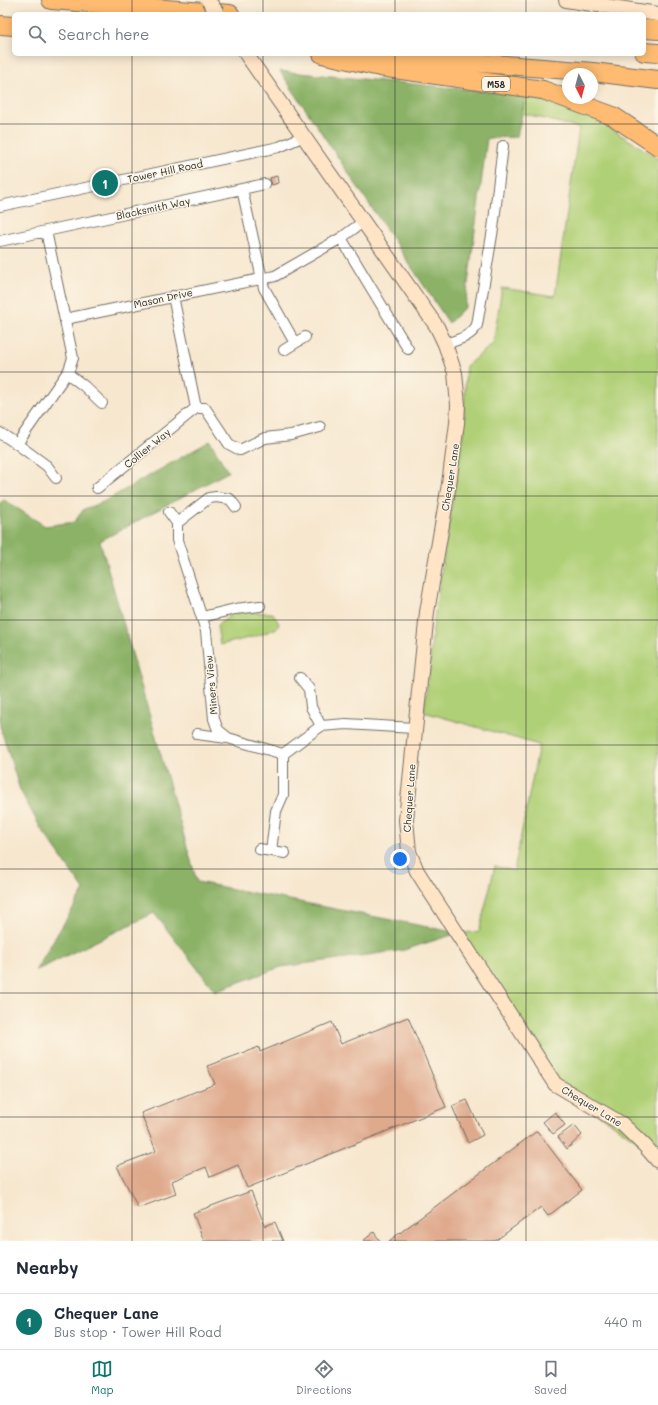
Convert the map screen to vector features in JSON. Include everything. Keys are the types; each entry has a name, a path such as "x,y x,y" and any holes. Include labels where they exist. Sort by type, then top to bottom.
{"highway":[{"path":"51,0 204,12"},
{"path":"0,25 12,26"},
{"path":"646,29 658,30"},
{"path":"646,52 658,53"},
{"name":"M58","path":"331,56 380,67 543,90 612,116 658,146"},
{"name":"M58","path":"390,56 586,72 658,80"}],"street":[{"path":"208,0 217,12"},
{"path":"566,0 645,12"},
{"path":"646,12 658,14"},
{"name":"Chequer Lane","path":"247,56 437,327 445,344 455,374 458,405 457,423 449,484 427,612 414,728 406,820 409,852 417,871 555,1084 622,1124 658,1161"},
{"name":"Tower Hill Road","path":"0,206 279,147 304,136"},
{"path":"445,344 463,338 471,333 476,325 493,229 503,146"},
{"name":"Blacksmith Way","path":"46,231 265,184"},
{"path":"242,189 261,278 268,298 295,343"},
{"name":"Mason Drive","path":"65,319 275,276 288,270 341,238 364,222"},
{"path":"0,241 46,231 73,358 67,373 17,444"},
{"path":"341,238 408,349"},
{"path":"173,296 196,408 205,408 229,444 240,450 265,438 291,435 320,427"},
{"path":"284,350 305,337"},
{"path":"67,373 102,403"},
{"name":"Collier Way","path":"97,488 196,408"},
{"path":"0,433 47,466 56,478"},
{"path":"169,512 177,523 209,498 216,497 230,499 236,507"},
{"name":"Miners View","path":"177,523 177,540 202,617 209,655 214,718 218,730 228,738"},
{"path":"202,617 235,609 260,606"},
{"path":"300,678 309,689 311,707 321,726"},
{"path":"283,754 321,726 346,724 414,728"},
{"path":"197,734 228,738 283,754"},
{"path":"271,851 276,811 283,795 283,754"},
{"path":"259,849 285,853"}],"green space":[{"path":"280,71 526,95 517,137 487,138 465,307 449,323"},
{"path":"526,95 595,119 658,158 658,1161 645,1146 555,1084 458,933 479,932 495,866 514,871 539,745 424,712 435,612 463,434 466,366 493,344 502,288 555,296 579,128 522,113"},
{"path":"210,441 228,472 100,541 197,882 458,933 404,950 281,967 215,991 154,913 35,971 84,890 40,827 20,790 0,726 0,503 4,500 45,526 74,522 84,509 103,502"},
{"path":"242,612 273,613 279,624 277,628 260,635 220,645 217,625 228,618 229,615"}],"building":[{"path":"277,176 278,183 272,185 270,178"},
{"path":"408,1017 446,1107 247,1188 238,1165 210,1177 206,1167 172,1181 176,1194 138,1208 117,1166 156,1151 141,1113 215,1084 207,1066 259,1047 260,1052 332,1022 341,1044"},
{"path":"467,1100 483,1135 468,1143 452,1106"},
{"path":"555,1112 565,1125 553,1134 543,1122"},
{"path":"574,1125 582,1135 567,1149 558,1137"},
{"path":"537,1131 582,1190 548,1216 541,1207 495,1241 389,1241"},
{"path":"251,1191 265,1226 275,1222 283,1241 204,1241 193,1213"},
{"path":"374,1232 380,1241 363,1241"}],"place":[{"name":"Chequer Lane","path":"105,183"}]}
